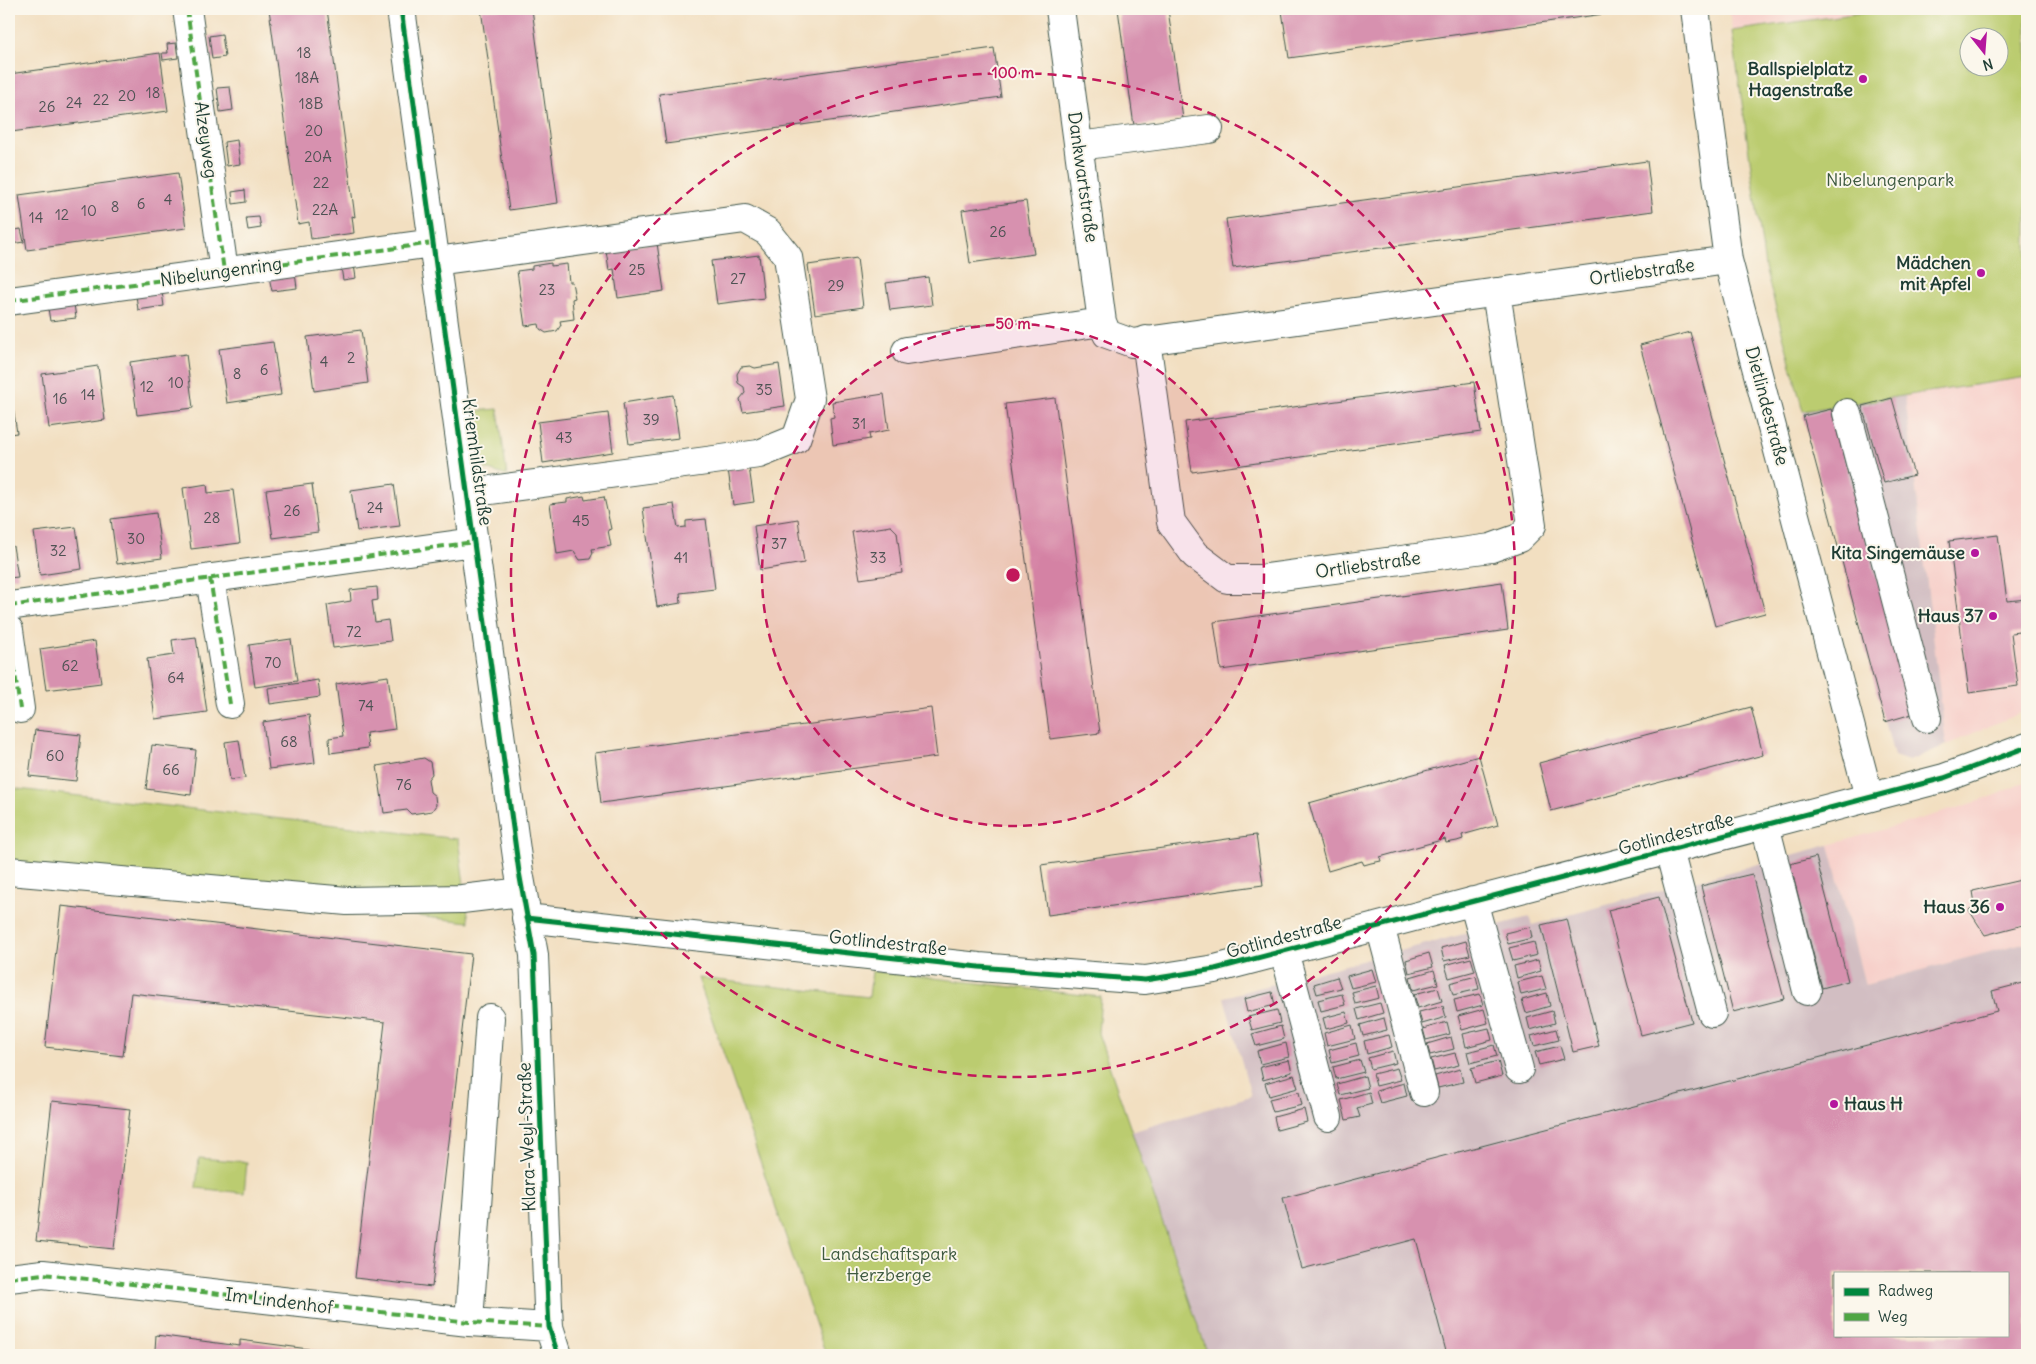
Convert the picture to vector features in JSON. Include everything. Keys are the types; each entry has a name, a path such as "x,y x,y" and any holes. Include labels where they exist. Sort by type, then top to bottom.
{"street":[{"name":"Alzeyweg","path":"187,9 224,271"},
{"name":"Kriemhildstraße","path":"401,9 524,905"},
{"name":"Dankwartstraße","path":"1060,9 1079,146 1109,330"},
{"name":"Dietlindestraße","path":"1695,9 1728,260 1869,797"},
{"path":"1079,146 1209,130"},
{"name":"Kriemhildstraße","path":"435,252 744,219 768,232 788,257 810,399 796,439 759,454 468,493"},
{"name":"Nibelungenring","path":"9,301 224,271 435,252"},
{"name":"Ortliebstraße","path":"906,351 1109,330 1132,343 1728,260"},
{"name":"Ortliebstraße","path":"1146,340 1171,522 1196,555 1227,579 1260,579 1491,548 1520,538 1532,525 1496,292"},
{"path":"1848,413 1927,718"},
{"name":"Kriemhildstraße","path":"9,606 474,542"},
{"path":"210,578 230,704"},
{"path":"9,630 20,709"},
{"name":"Gotlindestraße","path":"9,871 347,901 462,899 524,905 979,967 1145,980 1215,969 1944,778 2027,746"},
{"path":"1765,825 1807,991"},
{"path":"1669,850 1712,1013"},
{"path":"1473,901 1519,1069"},
{"name":"Klara-Weyl-Straße","path":"524,905 534,955 550,1327 558,1355"},
{"path":"1380,926 1424,1092"},
{"path":"1284,951 1328,1117"},
{"path":"469,1322 490,1018"},
{"name":"Im Lindenhof","path":"9,1278 43,1274 469,1322 550,1327"}],"shaded area":[{"path":"1729,9 1889,9 1732,31"},
{"name":"Kita Singemäuse","path":"2027,377 2027,710 1946,745 1905,396"},
{"path":"1905,396 1946,745 1909,761 1894,756 1803,411"},
{"path":"2027,781 2027,942 1865,985 1829,845 1958,808 1999,794"},
{"path":"1829,845 1865,985 2027,942 2027,1355 1208,1355 1131,1132 1251,1096 1224,997 1529,917 1532,925"}],"green space":[{"name":"Nibelungenpark","path":"1889,9 2027,9 2027,377 1803,411 1765,267 1732,31"},
{"path":"498,409 507,476 483,468 474,411"},
{"path":"9,788 458,839 469,922 9,869"},
{"name":"Landschaftspark Herzberge","path":"872,971 1101,997 1098,1033 1208,1355 826,1355 698,978 869,997"},
{"path":"199,1158 247,1162 244,1193 196,1188"}],"building":[{"path":"269,9 327,9 355,217 352,216 354,233 311,239 309,222 298,224"},
{"path":"481,9 532,9 558,203 509,210"},
{"path":"1118,9 1168,9 1183,119 1134,126"},
{"path":"1296,9 1624,9 1625,11 1289,58 1282,11"},
{"path":"222,34 225,57 212,59 209,36"},
{"path":"176,43 178,58 163,60 162,53 168,53 167,44"},
{"path":"994,48 1001,97 666,144 659,94"},
{"path":"160,53 168,111 11,132 9,74"},
{"path":"230,87 233,110 220,112 217,88"},
{"path":"237,140 240,164 227,166 224,142"},
{"path":"1647,161 1653,211 1233,268 1226,219"},
{"path":"178,173 186,228 27,250 19,195"},
{"path":"245,190 246,202 233,204 232,192"},
{"path":"1026,201 1034,254 970,263 962,210"},
{"path":"259,217 261,228 248,230 246,218"},
{"path":"21,229 24,242 10,244 9,231"},
{"path":"657,243 664,291 618,298 614,269 609,270 606,250"},
{"path":"759,255 764,298 717,304 711,261"},
{"path":"857,258 863,307 815,314 808,265"},
{"path":"551,263 551,266 567,264 569,282 572,282 575,298 572,299 574,319 560,321 561,325 557,331 546,333 540,329 539,324 525,326 517,271"},
{"path":"354,265 356,278 343,280 341,267"},
{"path":"295,273 297,288 272,291 269,277"},
{"path":"928,277 932,305 890,310 886,283"},
{"path":"162,292 164,306 138,310 136,295"},
{"path":"74,304 76,318 50,321 48,308"},
{"path":"361,330 368,383 314,391 307,337"},
{"path":"1690,332 1765,613 1715,626 1640,345"},
{"path":"273,342 281,395 227,403 219,349"},
{"path":"186,354 193,408 137,415 130,362"},
{"path":"779,364 785,406 743,412 740,399 745,393 744,387 738,383 737,374 741,367 750,366 755,368"},
{"path":"98,366 105,420 49,428 42,374"},
{"path":"9,380 17,433 9,434"},
{"path":"1474,382 1481,432 1192,472 1185,422"},
{"path":"884,394 889,430 869,434 870,439 833,445 830,418 834,417 832,402"},
{"path":"673,395 679,438 629,444 623,403"},
{"path":"1055,398 1100,733 1050,739 1005,404"},
{"path":"1892,398 1914,475 1884,483 1862,406"},
{"path":"1831,409 1912,714 1885,722 1803,416"},
{"path":"608,413 613,452 543,463 538,422"},
{"path":"749,467 754,502 733,505 728,469"},
{"path":"207,484 208,493 233,490 240,543 191,549 183,488"},
{"path":"312,484 318,532 273,538 266,490"},
{"path":"394,484 400,526 357,531 351,490"},
{"path":"584,496 585,500 604,497 611,529 608,530 611,546 592,549 593,553 590,559 580,560 574,551 557,554 550,504 567,502 567,499"},
{"path":"674,504 678,528 686,527 686,521 706,519 715,589 680,593 681,603 657,607 643,508"},
{"path":"156,513 162,558 117,564 111,519"},
{"path":"798,519 804,563 760,570 754,526"},
{"path":"891,526 897,532 902,573 860,579 852,532"},
{"path":"76,527 82,569 40,575 34,532"},
{"name":"Haus 37","path":"1998,535 2007,601 2027,599 2027,631 2011,633 2018,686 1969,693 1949,541"},
{"path":"9,546 13,546 18,577 9,578"},
{"path":"1502,582 1508,630 1221,670 1214,622"},
{"path":"377,587 378,600 372,601 375,622 388,620 391,641 333,648 327,605 351,601 350,590"},
{"path":"196,637 207,712 155,719 147,659 174,655 172,640"},
{"path":"291,639 297,681 255,687 249,645"},
{"path":"95,641 101,683 46,690 40,649"},
{"path":"388,676 395,729 366,733 368,748 330,753 329,738 343,736 336,684"},
{"path":"318,680 320,697 270,704 268,688"},
{"path":"1751,707 1763,755 1551,811 1539,763"},
{"path":"931,708 937,757 601,803 595,753"},
{"path":"309,715 315,763 269,769 263,722"},
{"path":"35,730 81,735 76,781 29,776"},
{"path":"239,740 245,778 230,780 225,742"},
{"path":"152,745 196,750 191,795 146,789"},
{"path":"1479,756 1498,825 1462,835 1463,839 1457,841 1446,843 1445,839 1380,857 1381,861 1364,865 1362,861 1328,871 1309,803"},
{"path":"424,758 430,762 432,774 428,779 430,792 435,796 436,805 432,811 411,814 407,810 384,813 377,766"},
{"path":"1256,835 1263,885 1048,915 1041,865"},
{"path":"1816,857 1848,981 1822,988 1790,864"},
{"name":"Haus 36","path":"2027,873 2027,924 1985,935 1969,910 1975,904 1973,891 2021,880 2021,876"},
{"path":"1752,874 1784,999 1733,1012 1701,886"},
{"path":"1659,897 1692,1022 1641,1035 1608,910"},
{"path":"61,906 471,954 432,1287 355,1278 385,1022 131,993 123,1056 45,1047"},
{"path":"1567,919 1599,1046 1573,1052 1541,925"},
{"path":"1530,927 1532,938 1508,944 1505,933"},
{"path":"1466,941 1470,955 1444,961 1441,948"},
{"path":"1534,942 1537,955 1513,961 1509,948"},
{"path":"1429,953 1433,967 1409,973 1406,960"},
{"path":"1471,958 1475,971 1449,978 1445,965"},
{"path":"1538,960 1541,971 1517,978 1514,966"},
{"path":"1372,969 1376,982 1351,988 1347,976"},
{"path":"1434,970 1438,984 1413,990 1410,977"},
{"path":"1476,976 1479,989 1453,995 1450,983"},
{"path":"1542,976 1546,989 1521,995 1518,982"},
{"path":"1337,977 1341,988 1317,994 1314,984"},
{"name":"Haus H","path":"2027,982 2027,1355 1447,1355 1416,1239 1302,1269 1283,1198 1997,1011 1992,991"},
{"path":"1376,986 1379,998 1355,1004 1352,992"},
{"path":"1438,988 1442,1001 1418,1008 1414,994"},
{"path":"1272,992 1275,1005 1247,1012 1244,999"},
{"path":"1547,993 1550,1006 1526,1013 1522,1000"},
{"path":"1342,994 1345,1005 1321,1011 1318,1000"},
{"path":"1480,994 1483,1005 1457,1012 1454,1000"},
{"path":"1380,1003 1383,1013 1359,1020 1356,1009"},
{"path":"1443,1006 1446,1017 1422,1024 1419,1012"},
{"path":"1484,1009 1488,1023 1462,1030 1458,1016"},
{"path":"1277,1010 1280,1023 1252,1030 1248,1017"},
{"path":"1552,1011 1555,1023 1530,1030 1527,1018"},
{"path":"1346,1012 1349,1023 1326,1029 1323,1018"},
{"path":"1384,1018 1387,1030 1363,1036 1360,1025"},
{"path":"1447,1022 1450,1034 1426,1040 1423,1029"},
{"path":"1352,1025 1355,1039 1327,1046 1324,1033"},
{"path":"1281,1026 1284,1039 1256,1046 1252,1034"},
{"path":"1489,1028 1492,1040 1466,1047 1463,1034"},
{"path":"1556,1029 1559,1040 1534,1046 1531,1036"},
{"path":"1389,1035 1392,1047 1367,1054 1364,1041"},
{"path":"1451,1037 1454,1049 1430,1055 1427,1044"},
{"path":"1286,1043 1289,1057 1260,1064 1257,1051"},
{"path":"1356,1043 1359,1056 1332,1063 1329,1050"},
{"path":"1494,1045 1497,1056 1470,1063 1467,1052"},
{"path":"1560,1046 1564,1059 1539,1065 1535,1052"},
{"path":"1393,1051 1396,1063 1371,1069 1368,1058"},
{"path":"1455,1053 1459,1065 1434,1071 1431,1059"},
{"path":"1289,1060 1292,1072 1263,1080 1260,1067"},
{"path":"1360,1060 1364,1072 1336,1079 1333,1067"},
{"path":"1498,1061 1502,1076 1475,1083 1471,1068"},
{"path":"1397,1068 1401,1080 1376,1086 1373,1074"},
{"path":"1460,1069 1463,1082 1438,1088 1435,1076"},
{"path":"1294,1075 1298,1088 1269,1096 1265,1083"},
{"path":"1365,1076 1368,1088 1340,1095 1337,1084"},
{"path":"1404,1083 1407,1096 1380,1103 1376,1091"},
{"path":"1299,1092 1302,1105 1273,1112 1269,1099"},
{"path":"1369,1092 1372,1104 1357,1108 1360,1117 1346,1120 1341,1100"},
{"path":"52,1101 130,1109 114,1249 36,1241"},
{"path":"1304,1109 1307,1122 1277,1130 1274,1117"},
{"path":"156,1335 240,1346 240,1340 354,1355 158,1355 159,1350 155,1350"},
{"path":"61,1350 96,1354 96,1355 61,1355"}],"marked path":[{"path":"187,9 224,271"},
{"path":"9,301 433,243"},
{"path":"9,606 474,542"},
{"path":"210,578 230,704"},
{"path":"9,630 20,709"},
{"path":"9,1278 43,1274 469,1322 549,1327"}],"cycle path":[{"path":"401,9 519,872 534,955 549,1327 558,1355"},
{"path":"526,918 979,967 1145,980 1215,969 1944,778 2027,747"}],"place":[{"name":"Ballspielplatz Hagenstraße","path":"1863,79"},
{"name":"Mädchen mit Apfel","path":"1981,273"},
{"name":"Kita Singemäuse","path":"1975,553"},
{"name":"Haus 37","path":"1993,616"},
{"name":"Haus 36","path":"2000,907"},
{"name":"Haus H","path":"1834,1104"}]}
